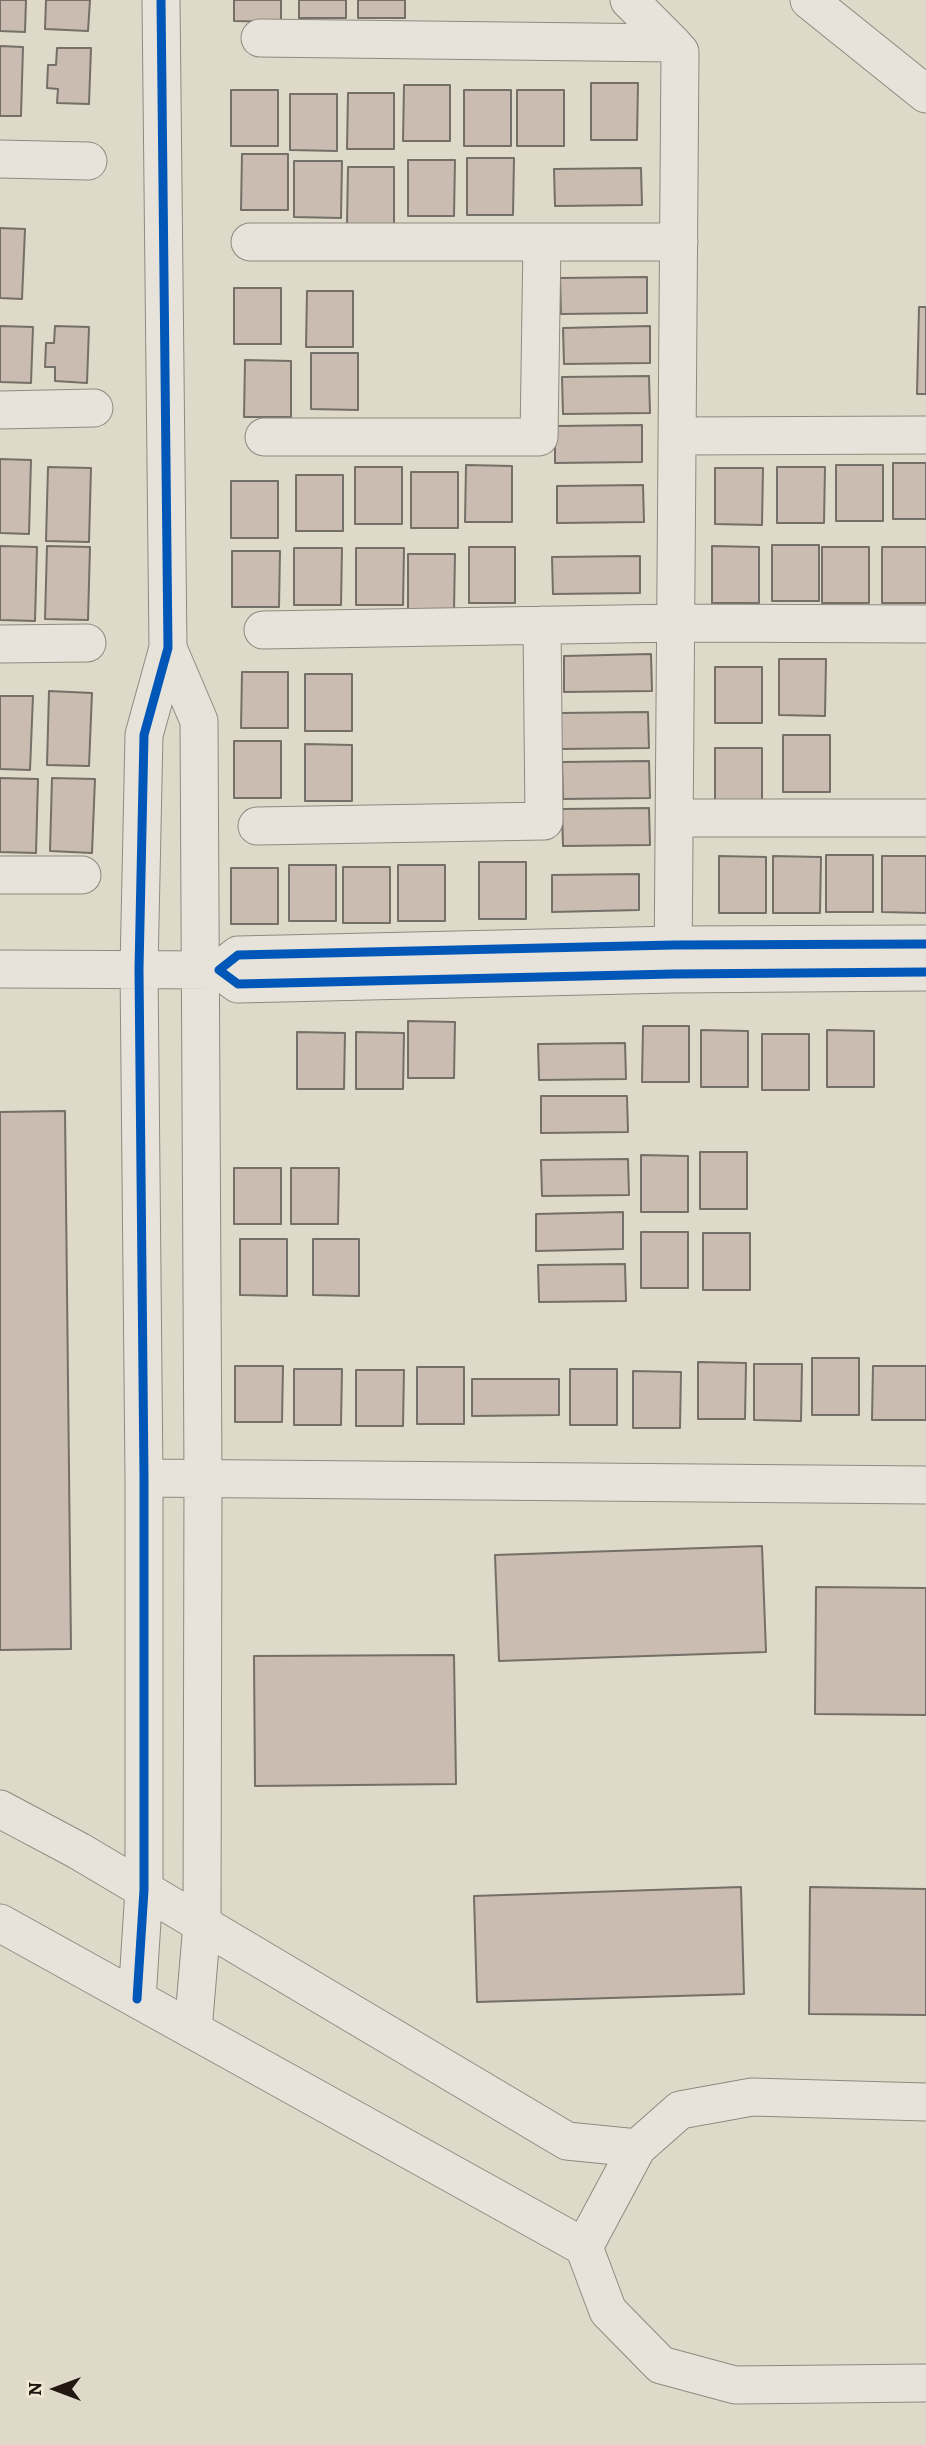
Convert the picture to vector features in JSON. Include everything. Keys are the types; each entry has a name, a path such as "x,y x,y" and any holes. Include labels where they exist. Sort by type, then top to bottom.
{"street":[{"path":"137,1999 144,1890 144,1478 139,969 144,735 168,648 161,0"},
{"path":"629,0 680,52 673,959"},
{"path":"809,0 926,94"},
{"path":"260,38 672,43"},
{"path":"0,159 88,161"},
{"path":"250,242 679,242"},
{"path":"264,437 539,436 542,242"},
{"path":"0,410 94,408"},
{"path":"678,436 926,435"},
{"path":"263,630 676,623 926,624"},
{"path":"257,826 544,821 542,625"},
{"path":"0,644 87,643"},
{"path":"168,648 199,722 210,970 202,1924 193,2030"},
{"path":"675,818 926,818"},
{"path":"0,875 82,875"},
{"path":"673,959 926,944"},
{"path":"0,969 210,970 238,955 673,959 926,972"},
{"path":"144,1478 926,1485"},
{"path":"0,1809 79,1851 567,2141 637,2148"},
{"path":"0,1923 584,2247 608,2311 661,2365 735,2385 926,2383"},
{"path":"584,2247 637,2148 680,2110 752,2097 926,2102"}],"building":[{"path":"0,0 26,0 25,32 0,31"},
{"path":"46,0 90,0 88,31 45,29"},
{"path":"234,0 281,0 281,22 234,21"},
{"path":"299,0 346,0 346,18 299,18"},
{"path":"358,0 405,0 405,18 358,18"},
{"path":"0,46 23,47 21,116 0,116"},
{"path":"57,48 91,48 89,104 57,103 58,89 47,88 48,65 56,65"},
{"path":"591,83 638,83 637,140 591,140"},
{"path":"404,85 450,85 450,141 403,141"},
{"path":"231,90 278,90 278,146 231,146"},
{"path":"464,90 511,90 511,146 464,146"},
{"path":"517,90 564,90 564,146 517,146"},
{"path":"348,93 394,93 394,149 347,149"},
{"path":"290,94 337,94 337,151 290,150"},
{"path":"242,154 288,154 288,210 241,210"},
{"path":"467,158 514,158 513,215 467,215"},
{"path":"408,160 455,160 454,216 408,216"},
{"path":"294,161 342,161 341,218 294,217"},
{"path":"348,167 394,167 394,224 347,224"},
{"path":"641,168 642,205 555,206 554,169"},
{"path":"0,228 25,229 22,299 0,298"},
{"path":"647,277 647,313 561,314 560,278"},
{"path":"234,288 281,288 281,344 234,344"},
{"path":"307,291 353,291 353,347 306,347"},
{"path":"919,307 926,307 926,394 917,394"},
{"path":"0,326 33,327 31,383 0,382"},
{"path":"55,326 89,327 87,383 55,381 55,367 45,367 46,343 54,343"},
{"path":"650,326 650,363 564,364 563,328"},
{"path":"311,353 358,353 358,410 311,409"},
{"path":"245,360 291,361 291,417 244,417"},
{"path":"649,376 650,413 563,414 562,377"},
{"path":"642,425 642,462 555,463 555,426"},
{"path":"0,459 31,460 29,534 0,533"},
{"path":"893,463 926,463 926,519 893,519"},
{"path":"466,465 512,466 512,522 465,522"},
{"path":"836,465 883,465 883,521 836,521"},
{"path":"48,467 91,468 89,542 46,541"},
{"path":"355,467 402,467 402,524 355,524"},
{"path":"777,467 825,467 824,523 777,523"},
{"path":"715,468 763,468 762,525 715,524"},
{"path":"411,472 458,472 458,528 411,528"},
{"path":"296,475 343,475 343,531 296,531"},
{"path":"231,481 278,481 278,538 231,538"},
{"path":"643,485 644,522 557,523 557,486"},
{"path":"772,545 819,545 819,601 772,601"},
{"path":"0,546 37,547 35,621 0,620"},
{"path":"47,546 90,547 88,620 45,619"},
{"path":"712,546 759,547 759,603 712,603"},
{"path":"469,547 515,547 515,603 469,603"},
{"path":"822,547 869,547 869,603 822,603"},
{"path":"882,547 926,547 926,603 882,603"},
{"path":"294,548 342,548 341,605 294,605"},
{"path":"356,548 404,548 403,605 356,605"},
{"path":"232,551 280,551 279,607 232,607"},
{"path":"408,554 455,554 454,611 408,610"},
{"path":"640,556 640,593 553,594 552,557"},
{"path":"651,654 652,691 564,692 564,656"},
{"path":"779,659 826,659 825,716 779,715"},
{"path":"715,667 762,667 762,723 715,723"},
{"path":"242,672 288,672 288,728 241,728"},
{"path":"305,674 352,674 352,731 305,731"},
{"path":"49,691 92,693 89,766 47,765"},
{"path":"0,696 33,696 30,770 0,769"},
{"path":"648,712 649,748 561,749 561,713"},
{"path":"783,735 830,735 830,792 783,792"},
{"path":"234,741 281,741 281,798 234,798"},
{"path":"305,744 352,745 352,801 305,801"},
{"path":"715,748 762,748 762,804 715,804"},
{"path":"649,761 650,798 563,799 562,762"},
{"path":"0,778 38,779 36,853 0,852"},
{"path":"52,778 95,779 92,853 50,851"},
{"path":"649,808 650,845 563,846 562,809"},
{"path":"826,855 873,855 873,912 826,912"},
{"path":"719,856 766,857 766,913 719,913"},
{"path":"773,856 821,857 820,913 773,913"},
{"path":"882,856 926,856 926,913 882,912"},
{"path":"479,862 526,862 526,919 479,919"},
{"path":"289,865 336,865 336,921 289,921"},
{"path":"398,865 445,865 445,921 398,921"},
{"path":"343,867 390,867 390,923 343,923"},
{"path":"231,868 278,868 278,924 231,924"},
{"path":"639,874 639,910 552,912 552,875"},
{"path":"408,1021 455,1022 454,1078 408,1078"},
{"path":"643,1026 689,1026 689,1082 642,1082"},
{"path":"701,1030 748,1031 748,1087 701,1087"},
{"path":"827,1030 874,1031 874,1087 827,1087"},
{"path":"297,1032 345,1033 344,1089 297,1089"},
{"path":"356,1032 404,1033 403,1089 356,1089"},
{"path":"762,1034 809,1034 809,1090 762,1090"},
{"path":"625,1043 626,1079 539,1080 538,1044"},
{"path":"541,1096 627,1096 628,1132 541,1133"},
{"path":"65,1111 71,1649 0,1650 0,1112"},
{"path":"700,1152 747,1152 747,1209 700,1209"},
{"path":"641,1155 688,1156 688,1212 641,1212"},
{"path":"628,1159 629,1195 542,1196 541,1160"},
{"path":"234,1168 281,1168 281,1224 234,1224"},
{"path":"291,1168 339,1168 338,1224 291,1224"},
{"path":"623,1212 623,1249 536,1251 536,1214"},
{"path":"641,1232 688,1232 688,1288 641,1288"},
{"path":"703,1233 750,1233 750,1290 703,1290"},
{"path":"240,1239 287,1239 287,1296 240,1295"},
{"path":"313,1239 359,1239 359,1296 313,1295"},
{"path":"625,1264 626,1301 539,1302 538,1265"},
{"path":"812,1358 859,1358 859,1415 812,1415"},
{"path":"698,1362 746,1363 745,1419 698,1419"},
{"path":"754,1364 802,1364 801,1421 754,1420"},
{"path":"235,1366 283,1366 282,1422 235,1422"},
{"path":"873,1366 926,1366 926,1420 872,1420"},
{"path":"417,1367 464,1367 464,1424 417,1424"},
{"path":"294,1369 342,1369 341,1425 294,1425"},
{"path":"570,1369 617,1369 617,1425 570,1425"},
{"path":"356,1370 404,1370 403,1426 356,1426"},
{"path":"633,1371 681,1372 680,1428 633,1428"},
{"path":"472,1379 559,1379 559,1415 472,1416"},
{"path":"762,1546 766,1652 499,1661 495,1555"},
{"path":"816,1587 926,1588 926,1715 815,1714"},
{"path":"454,1655 456,1784 255,1786 254,1656"},
{"path":"741,1887 744,1994 477,2002 474,1896"},
{"path":"810,1887 926,1889 926,2015 809,2014"}],"cycle path":[{"path":"137,1999 144,1890 144,1478 139,969 144,735 168,648 161,0"},
{"path":"926,944 674,945 238,955 219,970 238,984 673,974 926,972"}]}
